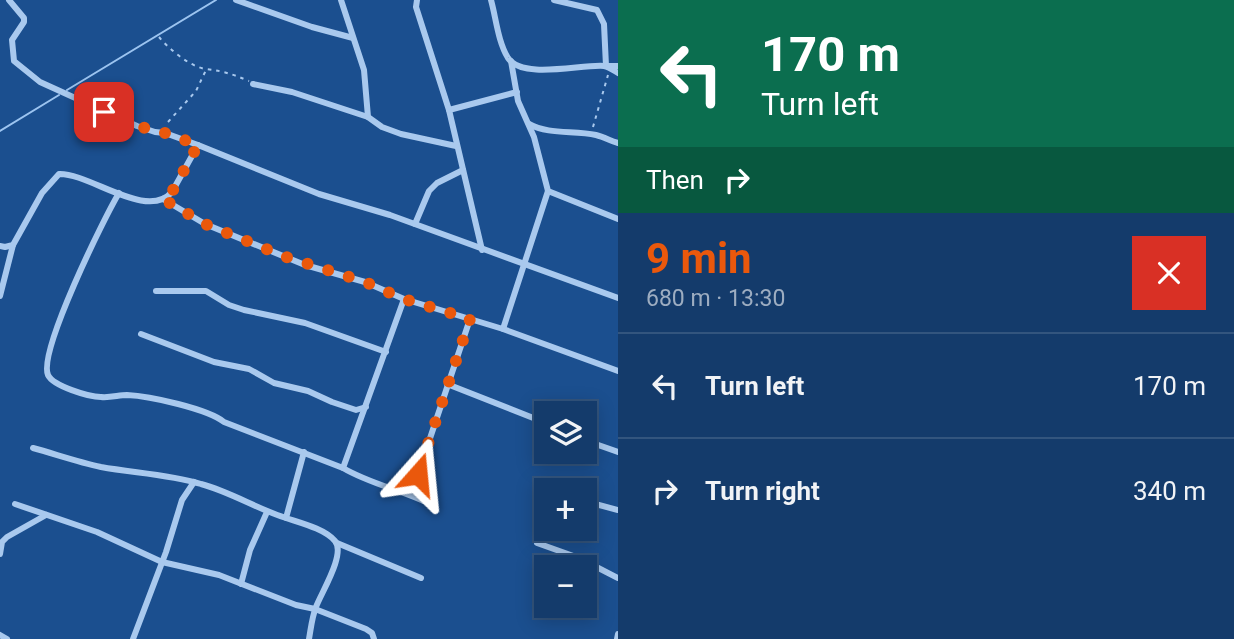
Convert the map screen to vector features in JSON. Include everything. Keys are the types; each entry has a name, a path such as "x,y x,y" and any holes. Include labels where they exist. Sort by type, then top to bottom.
{"street":[{"path":"9,0 24,18 12,40 14,61 40,82 137,126 165,133 319,194 415,224 618,298"},
{"path":"236,0 312,27 353,38"},
{"path":"341,0 364,70 368,117"},
{"path":"416,0 449,110 482,250"},
{"path":"491,0 504,49 511,61 517,92 544,169 548,191 503,329"},
{"path":"555,0 597,10 604,24 608,67 618,74"},
{"path":"511,61 519,66 538,70 618,66"},
{"path":"255,84 292,92 345,112 368,117 382,127 401,134 456,146"},
{"path":"449,110 517,92"},
{"path":"527,123 537,128 592,135 618,143"},
{"path":"0,296 13,245 42,193 59,174 74,175 149,202 163,199 172,192 198,145"},
{"path":"415,224 429,191 437,183 463,170"},
{"path":"548,191 618,219"},
{"path":"118,193 92,244 62,314 47,356 47,374 50,379 91,396 126,395 196,409 430,504"},
{"path":"163,199 205,224 305,265 365,282 404,299 503,329 618,371"},
{"path":"0,246 13,245"},
{"path":"156,291 206,291 229,305 304,323 386,352"},
{"path":"343,468 404,299"},
{"path":"411,495 470,319"},
{"path":"141,334 214,362 248,369 274,383 308,391 342,406 356,410 366,407"},
{"path":"447,384 534,419"},
{"path":"597,445 618,452"},
{"path":"33,448 100,467 194,482 231,494 421,578"},
{"path":"286,518 304,452"},
{"path":"133,639 162,562 181,500 194,482"},
{"path":"15,504 97,532 162,562 219,575 296,605 315,609 366,629 372,633 374,639"},
{"path":"597,504 618,510"},
{"path":"241,584 250,550 267,512"},
{"path":"0,554 1,542 47,514"},
{"path":"309,639 315,609 335,567 339,550 337,543"},
{"path":"537,543 579,558 618,578"},
{"path":"0,635 7,639"}],"path":[{"path":"159,37 173,51 206,69 227,71 255,84"},
{"path":"592,135 608,67"},
{"path":"168,122 196,91 206,69"}],"waterway":[{"path":"67,90 216,0"},
{"path":"0,131 59,95"}],"route":[{"path":"104,112 137,126 198,145 172,192 163,199 205,224 305,265 365,282 404,299 470,319 418,474"}]}
